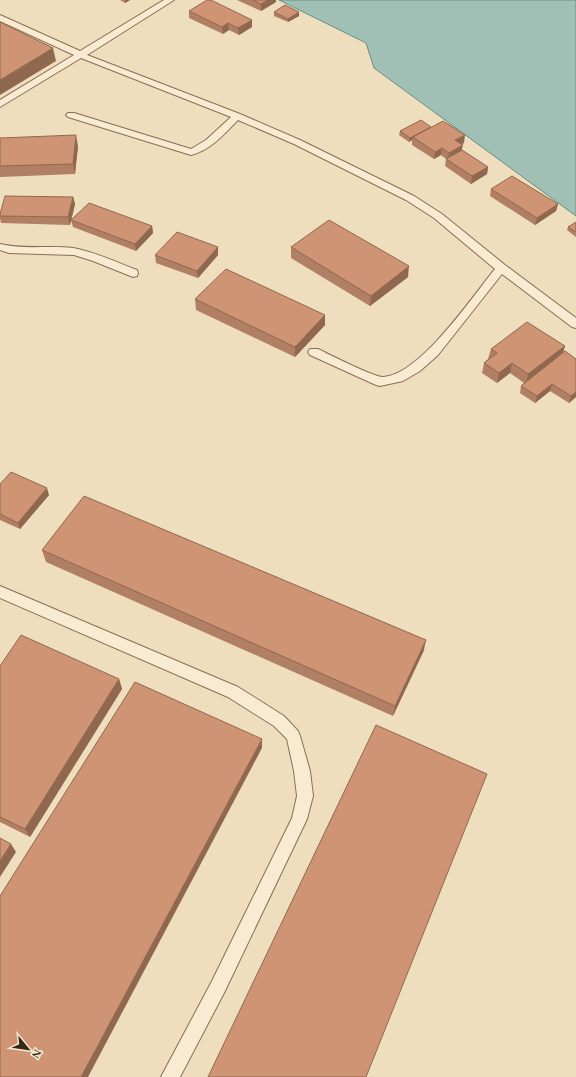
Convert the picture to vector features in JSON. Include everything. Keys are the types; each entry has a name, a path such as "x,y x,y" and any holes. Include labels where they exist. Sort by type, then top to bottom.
{"lane":[{"path":"0,104 170,0"},
{"path":"0,18 80,55 237,116 297,142 424,206 456,230 501,268 576,324"},
{"path":"71,115 191,152 198,151 204,147 237,116"},
{"path":"0,247 21,252 73,252 94,258 133,273"},
{"path":"314,352 380,382 399,378 416,368 434,352 501,268"},
{"path":"2,596 233,692 279,721 294,736 302,771 305,796 299,819 218,987 170,1077"}],"water":[{"path":"279,0 576,0 576,216 374,68 366,43"}],"building":[{"path":"207,0 211,0 252,20 238,28 228,23 222,27 189,11"},
{"path":"253,0 268,0 261,4"},
{"path":"285,5 299,12 288,19 274,12"},
{"path":"0,22 53,48 0,80"},
{"path":"421,120 431,127 410,138 400,131"},
{"path":"443,121 465,135 455,140 463,145 449,153 442,148 435,152 413,137"},
{"path":"76,135 73,164 0,166 0,138"},
{"path":"462,150 488,167 472,176 446,159"},
{"path":"512,176 558,204 537,218 491,189"},
{"path":"5,196 73,197 68,217 0,216"},
{"path":"89,203 152,226 135,244 71,220"},
{"path":"329,220 409,266 371,296 291,247"},
{"path":"576,222 576,232 568,227"},
{"path":"177,232 218,247 197,271 155,255"},
{"path":"226,269 325,315 295,347 195,299"},
{"path":"527,322 565,346 528,374 512,363 499,373 484,363 497,353 491,349"},
{"path":"565,351 576,359 576,392 571,396 552,384 537,396 521,386"},
{"path":"11,472 47,488 18,523 0,514 0,484"},
{"path":"84,496 426,640 395,706 42,550"},
{"path":"21,635 119,679 25,829 0,817 0,666"},
{"path":"135,682 262,739 81,1077 0,1077 0,896"},
{"path":"376,725 487,774 366,1077 208,1077"},
{"path":"0,838 11,844 0,861"}]}
